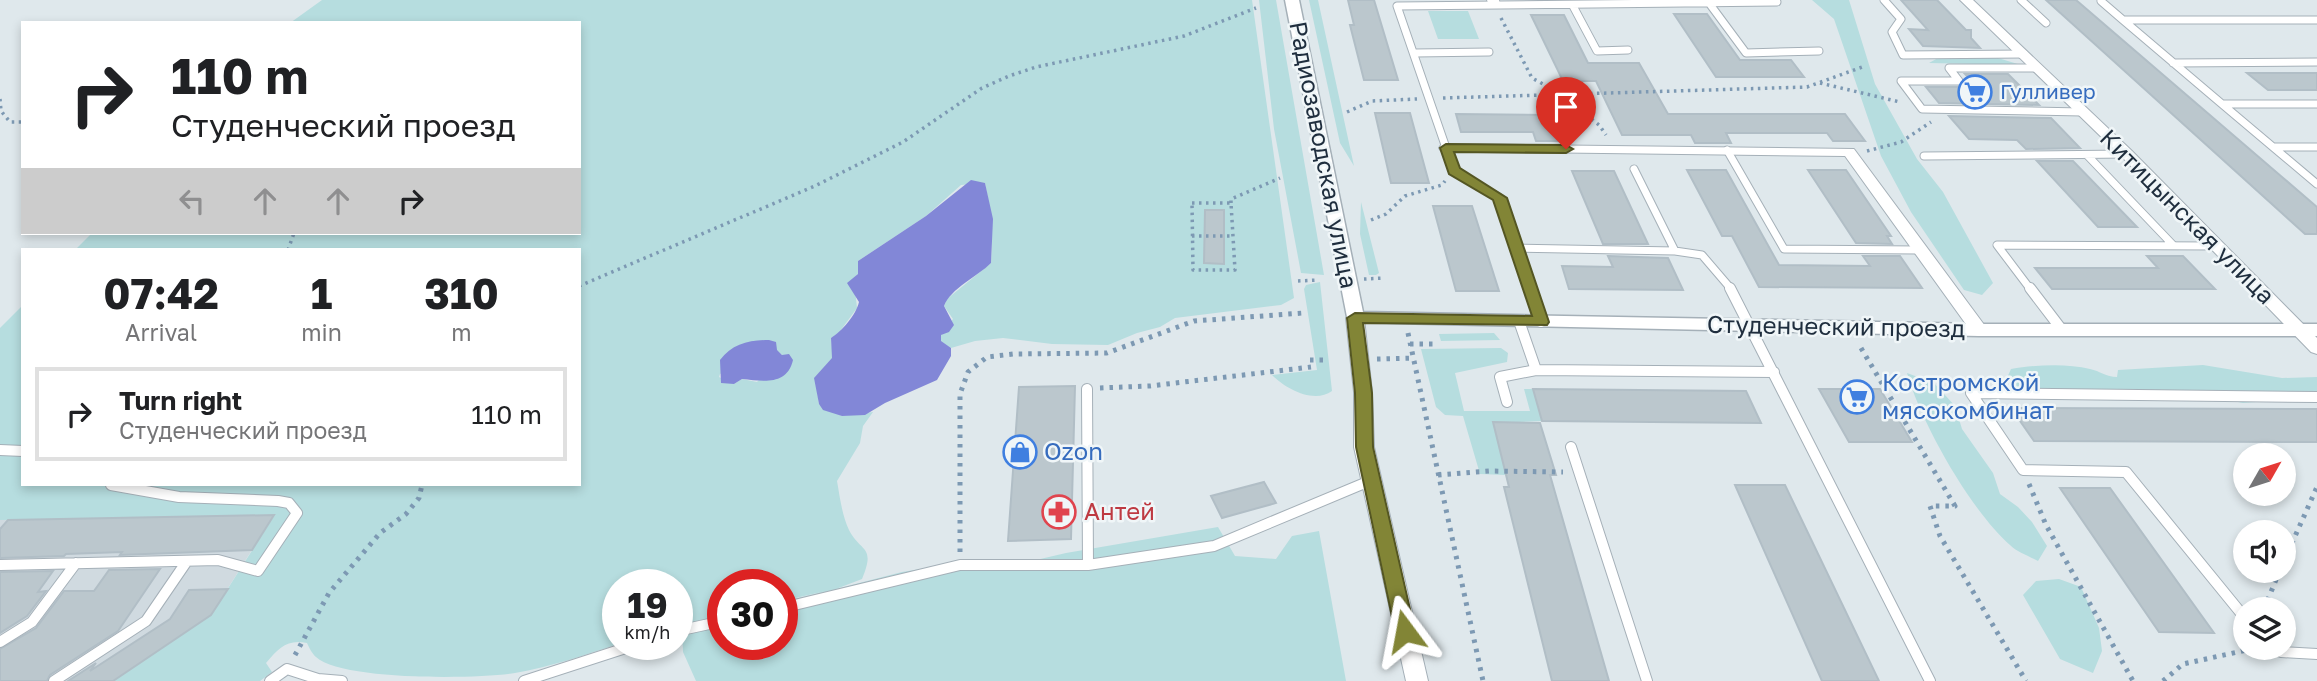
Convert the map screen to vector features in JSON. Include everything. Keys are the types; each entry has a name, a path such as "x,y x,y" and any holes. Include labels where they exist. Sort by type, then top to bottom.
{"street":[{"name":"Радиозаводская улица","path":"1292,0 1355,318 1363,393 1364,447 1417,681"},
{"name":"Китицынская улица","path":"1966,0 2127,155 2215,246 2309,330 2317,348"},
{"path":"1446,148 1849,152 1979,330"},
{"name":"Студенческий проезд","path":"1355,318 1979,330 2309,330"}],"lane":[{"path":"1541,322 1500,198 1454,171 1397,5 1494,2 1573,6 1777,2 1776,0"},
{"path":"1884,0 1901,19 1892,32 1903,55 2024,54"},
{"path":"2021,0 2046,23"},
{"path":"2101,1 2317,184"},
{"path":"1710,3 1746,53 1819,51"},
{"path":"1573,6 1597,51 1628,50"},
{"path":"2123,20 2317,20"},
{"path":"1415,53 1489,52"},
{"path":"2173,63 2317,62"},
{"path":"2038,68 1949,68 1959,81 1901,81 1922,109 2082,112"},
{"path":"2222,104 2317,104"},
{"path":"2273,147 2317,148"},
{"path":"1727,150 1784,249 1919,250"},
{"path":"2087,155 2173,246"},
{"path":"1924,156 2127,155"},
{"path":"1634,169 1675,251"},
{"path":"2062,330 1997,246 2215,246"},
{"path":"1515,248 1675,251 1702,255 1732,290 1752,325 1930,681"},
{"path":"1519,321 1536,370"},
{"path":"1507,402 1500,377 1536,370 1774,372"},
{"path":"1087,388 1088,565"},
{"path":"2233,603 2126,472 2023,470 1971,393 2317,397"},
{"path":"1571,447 1647,681"},
{"path":"0,450 21,452"},
{"path":"798,604 960,565 1088,565 1214,546 1372,480"},
{"path":"0,565 218,561 258,571 297,513 289,503 260,497 190,497 142,493 115,486"},
{"path":"54,681 146,621 187,561"},
{"path":"0,642 32,622 76,563"},
{"path":"2296,653 2317,654"},
{"path":"524,681 602,656"},
{"path":"270,681 287,668 318,679 342,681"}],"path":[{"path":"1494,2 1524,68 1532,78 1599,125 1614,149"},
{"path":"581,285 815,186 903,142 982,89 1009,76 1049,64 1184,36 1256,8"},
{"path":"1347,112 1360,103 1376,99 1807,87 1865,66"},
{"path":"1821,83 1870,97 1910,104 1922,109 1931,122 1912,137 1880,151 1849,152"},
{"path":"0,99 1,111 10,122 21,122"},
{"path":"1371,220 1386,214 1405,196 1442,185 1454,171"},
{"path":"1231,203 1192,203 1193,270 1235,270 1231,199 1280,178"},
{"path":"1192,236 1233,236"},
{"path":"1363,279 1385,278"},
{"path":"1298,281 1317,280"},
{"path":"1408,333 1483,681"},
{"path":"1410,345 1437,344"},
{"path":"1861,348 1955,506 1930,506 1940,536 2026,681"},
{"path":"1376,359 1414,358"},
{"path":"1087,388 1150,386 1328,360"},
{"path":"2023,470 2046,525 2133,681"},
{"path":"1438,475 1489,471 1579,472"},
{"path":"287,668 329,593 380,534 406,514 419,498 422,486"},
{"path":"2296,534 2317,487"},
{"path":"2163,681 2182,664 2233,653"}],"shaded area":[{"path":"322,0 1252,0 1294,298 1281,305 1175,318 1160,327 1108,345 1052,344 1003,338 975,341 951,348 941,342 941,335 953,319 944,306 947,299 991,263 991,223 985,183 961,185 926,216 858,261 858,274 854,280 857,308 838,334 831,338 833,358 820,372 817,391 819,404 842,416 873,412 863,426 860,443 837,481 849,530 865,550 868,560 862,579 836,589 902,572 958,563 1019,564 1066,553 1218,527 1235,556 1276,559 1292,536 1319,531 1346,681 696,681 687,660 693,660 693,625 707,621 707,660 798,660 798,598 826,591 798,597 798,569 707,569 707,619 693,622 693,569 602,569 602,649 515,673 443,677 381,674 331,665 315,656 307,643 294,642 284,646 266,663 272,672 260,681 113,681 211,615 274,516 0,520 0,328 21,307 21,486 581,486 581,248 77,248 90,235 581,235 581,21 293,21","holes":["776,350 782,355 757,382 742,379 734,384 719,377 720,374"]},
{"path":"1259,0 1276,0 1324,275 1301,273 1274,129"},
{"path":"1309,0 1318,0 1354,166 1340,143"},
{"path":"1812,0 1849,0 1875,84 1917,159 1943,192 1993,283 1982,295 1964,290 1911,212 1881,156 1834,19"},
{"path":"1428,11 1468,11 1479,39 1438,39"},
{"path":"1938,58 1998,58 2021,65 1929,63"},
{"path":"1361,202 1379,273 1376,275 1369,275 1360,234"},
{"path":"1320,282 1332,391 1317,396 1292,390 1272,375 1317,370 1304,289 1306,285"},
{"path":"1494,333 1500,340 1441,341 1439,334"},
{"path":"1501,348 1508,353 1507,362 1455,373 1464,411 1530,411 1524,389 1533,389 1542,421 1493,423 1506,475 1480,474 1463,416 1445,415 1436,407 1421,349"},
{"path":"2203,365 2282,378 2317,377 2317,402 2294,399 2243,403 2207,396 2123,400 2105,395 2030,394 2013,387 2006,380 2011,369 2040,366 2081,367 2117,377 2118,370"},
{"path":"1907,373 1934,383 1955,406 1962,429 1993,473 2000,494 2032,522 2047,546 2038,561 2010,545 1979,511 1935,440"},
{"path":"274,515 211,615 113,681 0,681 0,520"},
{"path":"2059,579 2081,587 2099,628 2102,651 2093,673 2060,659 2023,595 2036,581"}],"water":[{"path":"971,180 985,183 993,219 991,263 958,288 944,306 954,325 949,332 941,335 941,341 951,348 951,356 937,380 865,415 842,416 823,410 819,404 814,378 832,358 831,338 848,322 859,302 847,283 858,274 858,261 926,216"},
{"path":"769,340 776,342 777,350 782,355 789,354 793,360 785,374 773,380 742,379 734,384 721,383 720,360 730,350 742,344"}],"building":[{"path":"1348,0 1374,0 1398,80 1364,80 1350,25 1354,25"},
{"path":"1901,0 1937,0 1966,30 1971,30 1971,38 1980,48 1923,46 1909,29 1928,30"},
{"path":"2046,0 2076,0 2317,207 2317,234 2305,234"},
{"path":"1674,14 1707,14 1740,60 1791,60 1804,77 1716,77"},
{"path":"1531,15 1564,15 1588,63 1639,63 1668,114 1845,114 1865,141 1833,141 1827,133 1726,133 1731,143 1695,143 1691,135 1622,135 1596,81 1563,81"},
{"path":"2247,73 2317,73 2317,90 2268,90"},
{"name":"Гулливер","path":"1965,74 2008,74 2039,105 1939,103 1926,87 1977,87"},
{"path":"1375,113 1410,113 1429,183 1391,183"},
{"path":"1456,114 1555,115 1565,141 1536,141 1533,132 1461,132"},
{"path":"1949,116 2051,118 2080,148 2026,149 2017,140 1969,139"},
{"path":"2037,161 2073,161 2137,227 2098,227"},
{"path":"1687,170 1726,170 1779,265 1870,266 1863,256 1900,256 1922,288 1759,287 1732,236 1722,236"},
{"path":"1808,170 1846,170 1891,236 1887,236 1892,244 1856,243"},
{"path":"1572,171 1614,171 1648,244 1603,244"},
{"path":"1433,206 1472,206 1499,291 1456,291"},
{"path":"1205,210 1224,210 1224,264 1204,263"},
{"path":"1608,256 1668,258 1683,290 1569,289 1562,266 1613,267"},
{"path":"2147,256 2183,256 2215,289 2052,289 2035,268 2158,268"},
{"path":"1075,386 1071,539 1008,541 1019,387"},
{"path":"1533,389 1746,391 1761,423 1542,421"},
{"path":"1819,389 1880,389 1912,442 1849,442"},
{"path":"2011,408 2317,409 2317,442 2034,441"},
{"path":"1493,422 1540,423 1556,475 1550,475 1609,681 1552,681 1504,487 1509,487"},
{"path":"1264,482 1276,503 1222,518 1211,496"},
{"path":"1735,485 1785,485 1879,681 1822,681"},
{"path":"2060,488 2110,488 2214,633 2159,632"},
{"path":"274,515 252,550 120,555 122,552 0,558 0,529 8,520"},
{"path":"160,569 118,631 50,675 47,681 0,681 0,649 36,628 64,591 94,591 109,570"},
{"path":"53,571 38,592 46,591 27,616 0,633 0,572"},
{"path":"228,589 211,615 113,681 68,681 96,663 90,671 170,619 189,590"}],"place":[{"name":"Гулливер","path":"1975,92"},
{"name":"Костромской мясокомбинат","path":"1857,397"},
{"name":"Ozon","path":"1020,452"},
{"name":"Антей","path":"1059,512"}],"route":[{"path":"1405,631 1364,447 1363,393 1355,318 1541,322 1500,198 1454,171 1446,148 1566,149"}]}
